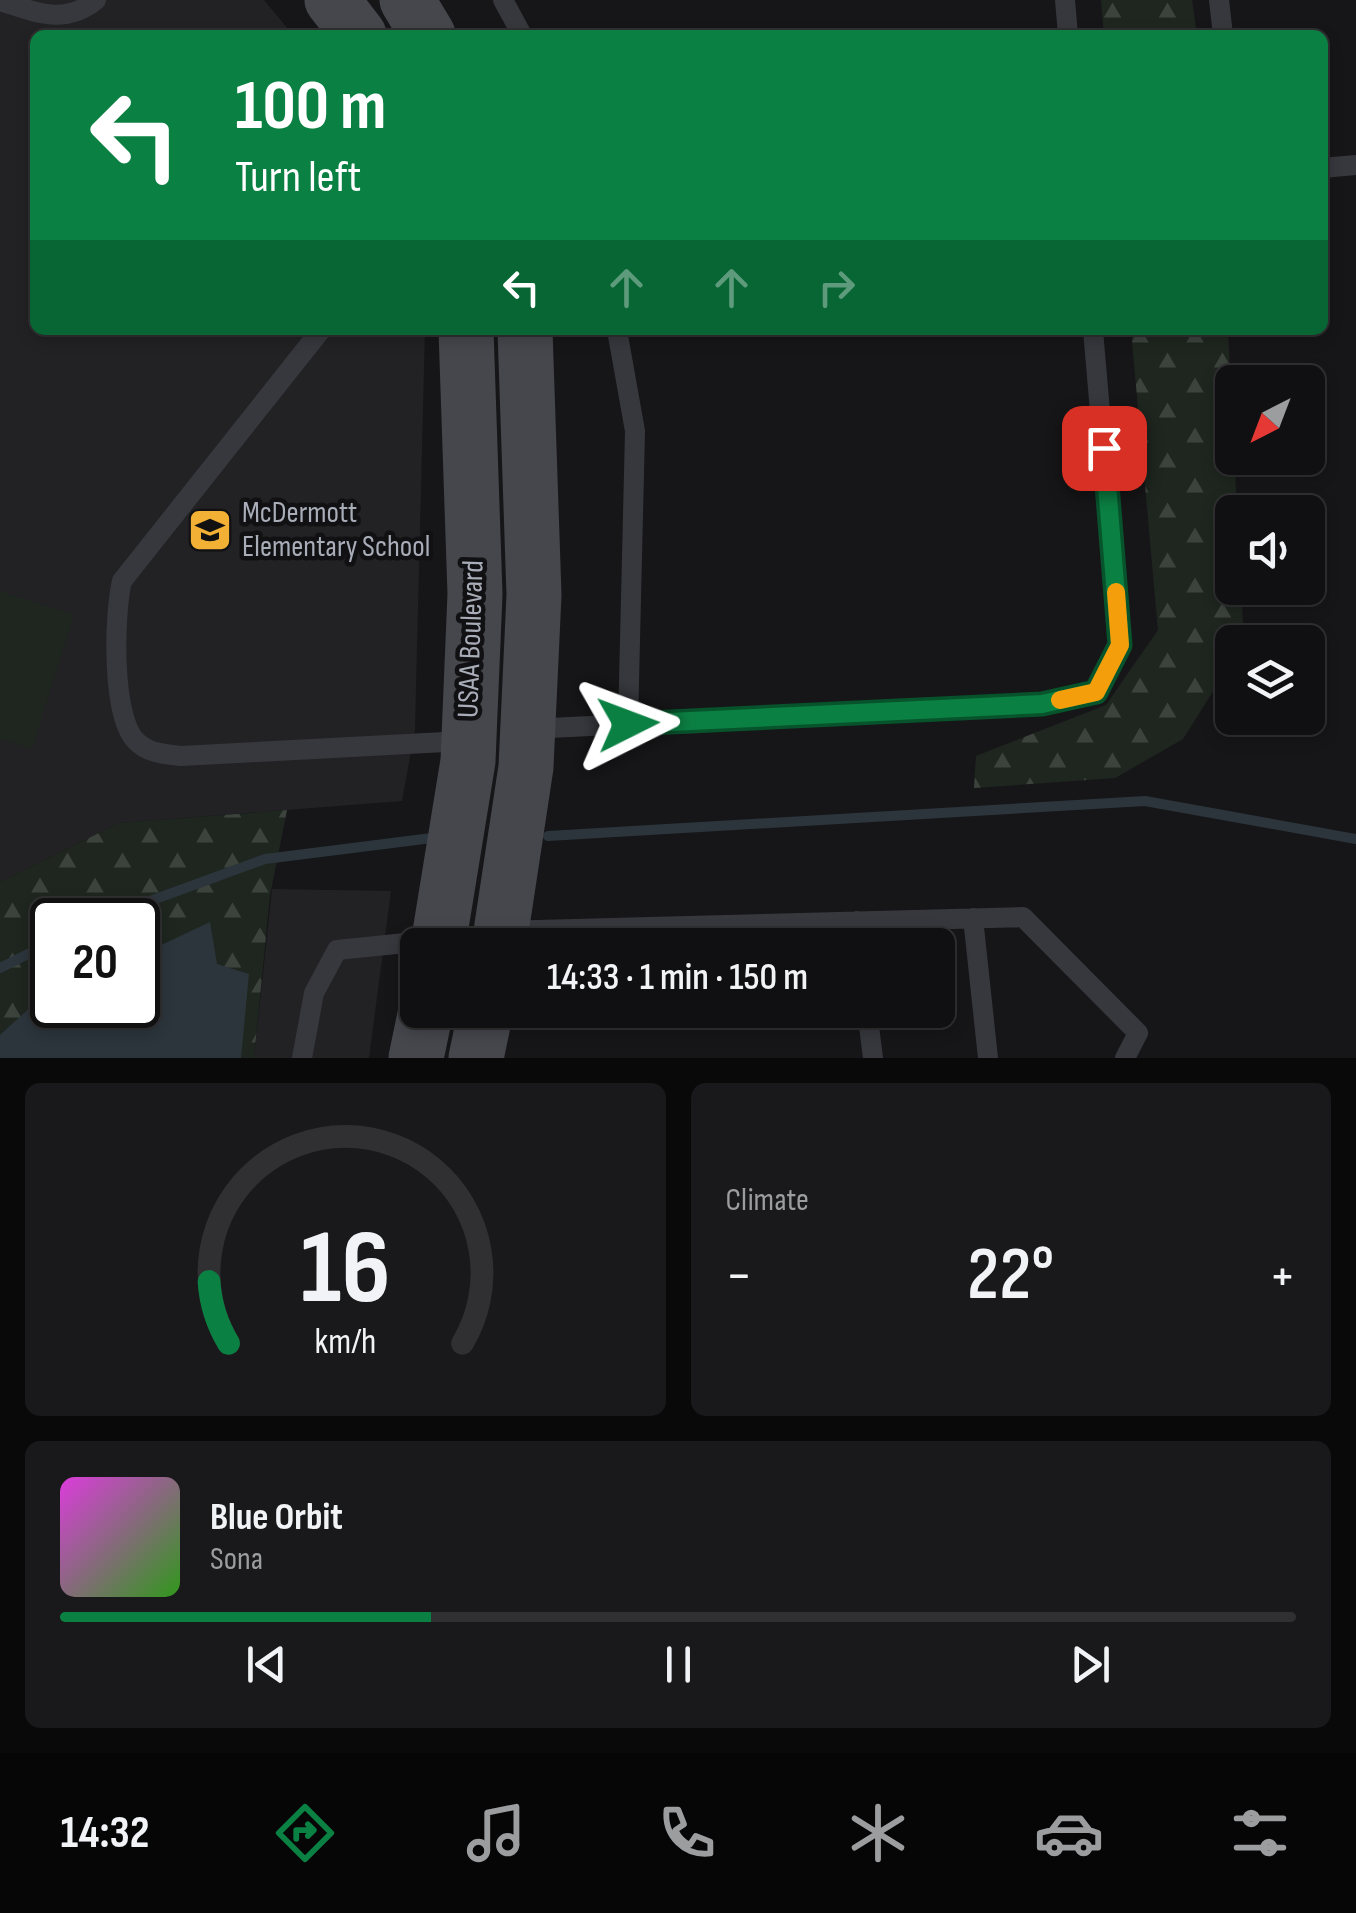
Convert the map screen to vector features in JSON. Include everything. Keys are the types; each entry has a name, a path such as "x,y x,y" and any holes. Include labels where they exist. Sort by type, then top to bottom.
{"street":[{"path":"332,0 354,30"},
{"path":"407,0 425,30"},
{"name":"USAA Boulevard","path":"441,928 468,741 475,594 466,335"},
{"name":"USAA Boulevard","path":"501,928 528,729 534,595 526,335"},
{"path":"416,1058 422,1028"},
{"path":"476,1058 482,1028"}],"lane":[{"path":"0,0 52,18 82,11 96,0"},
{"path":"503,0 519,30"},
{"path":"1064,0 1067,30"},
{"path":"1219,0 1222,30"},
{"path":"1328,167 1356,165"},
{"path":"317,335 122,581 116,604 122,722 150,752 182,756 468,741"},
{"path":"619,335 634,431 628,724"},
{"path":"528,729 1042,704 1096,692 1120,645 1093,335"},
{"path":"709,928 1024,916 1138,1033 1125,1058"},
{"path":"973,918 988,1058"},
{"path":"856,921 857,928"},
{"path":"302,1058 314,993 337,950 400,945"},
{"path":"870,1028 873,1058"}],"shaded area":[{"name":"McDermott Elementary School","path":"0,0 264,0 289,30 30,30 30,335 425,335 415,729 402,801 119,823 0,882"},
{"path":"272,889 391,891 369,1058 254,1058"},
{"path":"210,922 217,964 249,974 241,1058 0,1058 0,1035 30,1008 30,1028 160,1028 160,946"}],"green space":[{"path":"1101,0 1192,0 1196,30 1104,30"},
{"path":"1131,335 1228,335 1230,365 1215,365 1215,475 1235,475 1236,495 1215,495 1215,605 1242,605 1243,625 1215,625 1215,688 1183,739 1115,778 974,788 976,756 1106,705 1158,630"},
{"path":"0,591 74,615 32,749 0,739"},
{"path":"287,810 270,895 254,1058 0,1058 0,882 119,823"}],"waterway":[{"path":"548,836 1145,801 1356,839"},
{"path":"158,898 265,859 440,837"},
{"path":"0,968 30,953"}],"slow traffic":[{"path":"1060,700 1096,692 1120,645 1116,592"}],"place":[{"name":"McDermott Elementary School","path":"210,530"}],"route":[{"path":"628,724 1042,704 1096,692 1120,645 1104,448"}]}
